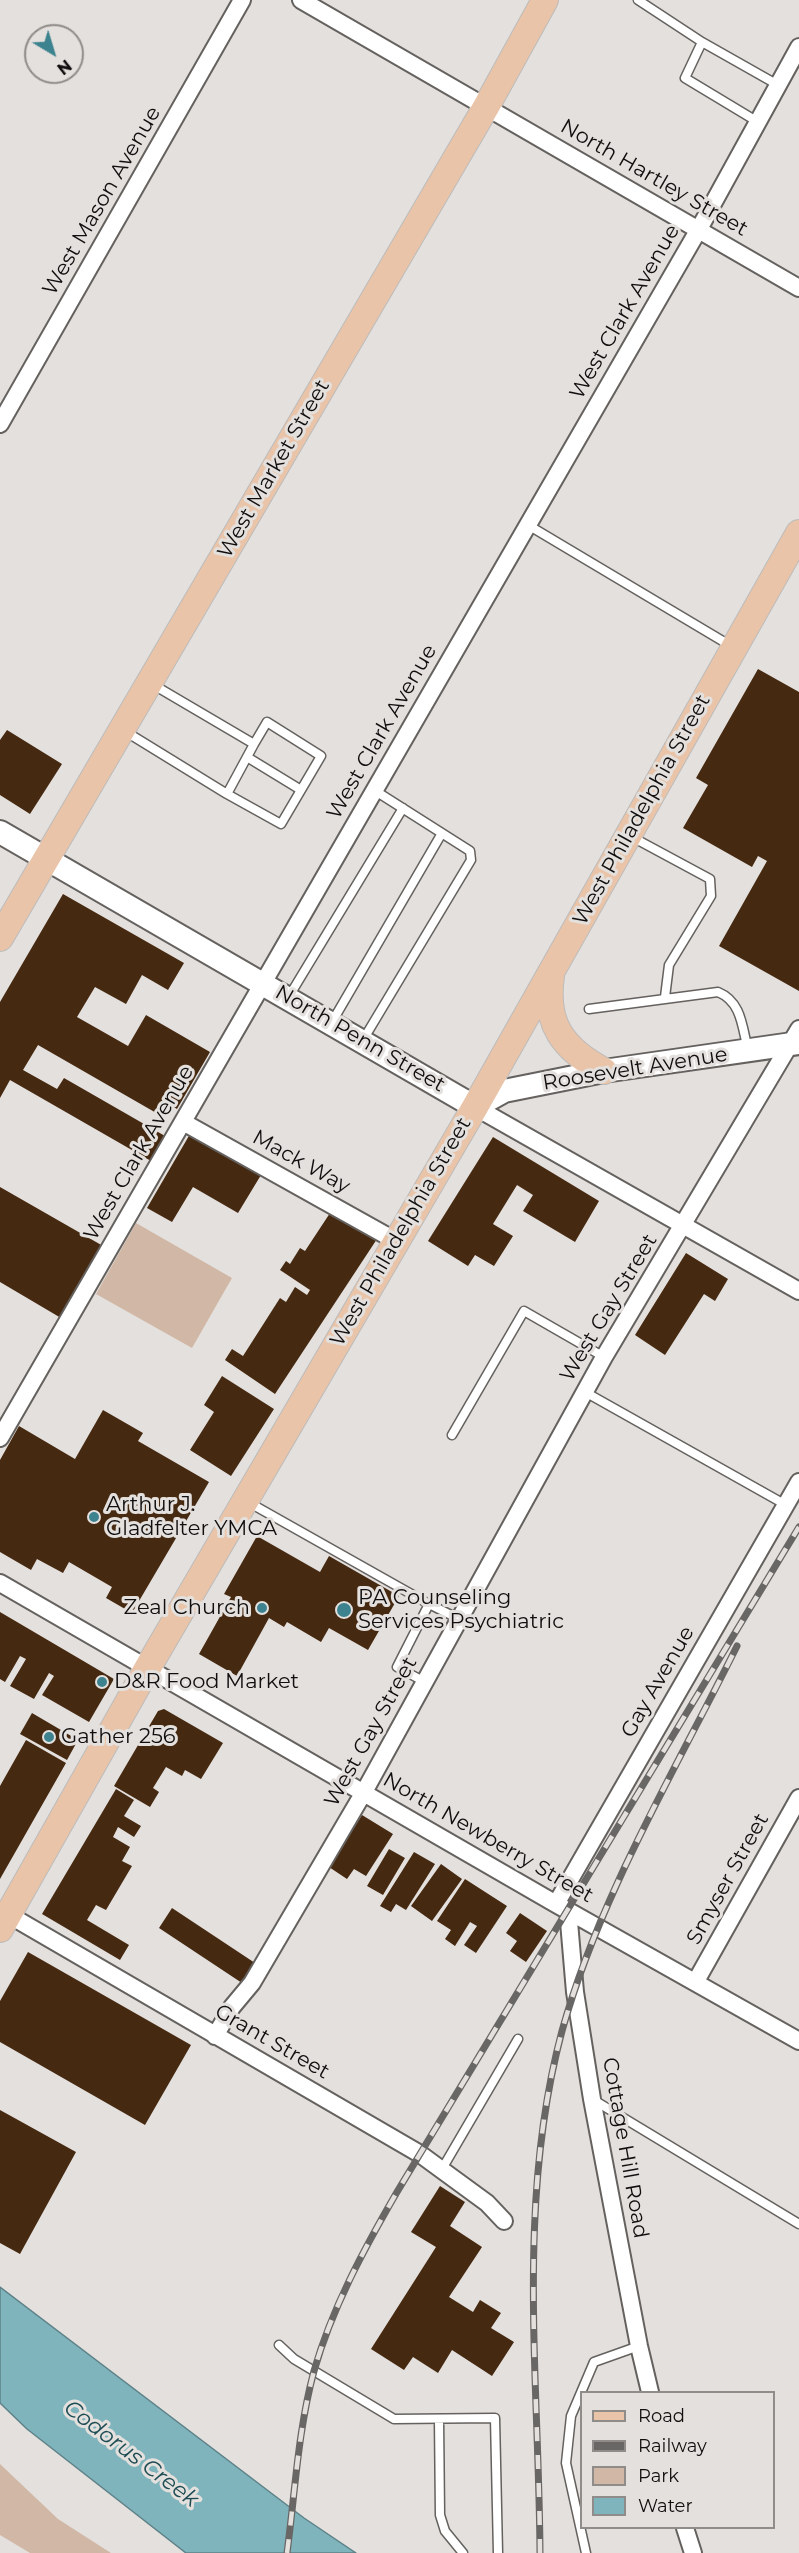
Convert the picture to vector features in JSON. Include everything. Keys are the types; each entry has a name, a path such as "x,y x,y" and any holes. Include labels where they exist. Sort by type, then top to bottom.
{"main road":[{"name":"West Market Street","path":"0,938 486,107 545,0"},
{"name":"West Philadelphia Street","path":"4,1922 147,1669 475,1107 799,533"},
{"name":"North Penn Street","path":"0,832 475,1107"},
{"path":"552,970 548,997 555,1028 566,1045 584,1060 604,1071"},
{"name":"Roosevelt Avenue","path":"475,1107 504,1091 604,1071 748,1050 796,1039"}],"street":[{"name":"West Mason Avenue","path":"0,424 242,0"},
{"name":"North Hartley Street","path":"301,0 799,288"},
{"name":"West Clark Avenue","path":"0,1438 699,229 799,47"},
{"name":"West Gay Street","path":"215,2036 232,2007 252,1983 364,1792 461,1620 604,1357 796,1039"},
{"name":"North Penn Street","path":"475,1107 799,1291"},
{"name":"Mack Way","path":"183,1122 396,1241"},
{"name":"Gay Avenue","path":"562,1907 799,1482"},
{"name":"North Newberry Street","path":"0,1583 562,1907 799,2040"},
{"name":"Smyser Street","path":"696,1981 799,1798"},
{"name":"Cottage Hill Road","path":"562,1907 592,2099 639,2346 650,2391"},
{"name":"Grant Street","path":"4,1922 215,2036 420,2154 487,2203 504,2221"},
{"path":"685,2529 693,2553"}],"lane":[{"path":"638,0 702,42 778,85"},
{"path":"702,42 685,78 758,122"},
{"path":"528,525 734,647"},
{"path":"149,682 254,744"},
{"path":"121,729 226,794 281,824 321,756 267,722 226,794"},
{"path":"247,757 301,790"},
{"path":"362,1041 471,860 470,851 374,790"},
{"path":"288,998 403,808"},
{"path":"332,1023 442,833"},
{"path":"628,836 710,879 711,896 669,965 665,997"},
{"path":"589,1009 665,997 718,992 728,996 738,1008 748,1050"},
{"path":"452,1435 524,1311 604,1357"},
{"path":"585,1392 786,1505"},
{"path":"245,1500 461,1620"},
{"path":"425,1683 397,1667 429,1604"},
{"path":"442,2169 518,2039"},
{"path":"592,2099 799,2224"},
{"path":"279,2345 294,2359 394,2420 495,2418 498,2553"},
{"path":"582,2391 594,2362 639,2346"},
{"path":"580,2395 571,2416 566,2463 580,2526"},
{"path":"439,2419 440,2515 445,2531 463,2553"},
{"path":"581,2529 586,2553"}],"green space":[{"path":"136,1223 232,1278 192,1348 96,1294"},
{"path":"0,2464 58,2519 111,2553 30,2553 0,2535"}],"water":[{"name":"Codorus Creek","path":"0,2287 304,2518 356,2553 186,2553 27,2429 0,2403"}],"building":[{"path":"758,669 799,692 799,991 719,946 767,861 758,856 752,867 683,828 708,785 696,778"},
{"path":"7,730 62,764 30,814 0,795 0,740"},
{"path":"63,894 184,963 168,990 142,975 126,1004 95,987 77,1017 128,1046 146,1015 210,1052 177,1109 172,1106 165,1118 38,1045 23,1070 57,1089 64,1078 165,1136 151,1161 10,1080 0,1098 0,1002"},
{"path":"190,1134 261,1175 238,1213 193,1187 172,1222 147,1208"},
{"path":"493,1137 599,1201 575,1242 523,1211 533,1195 517,1185 493,1224 513,1236 494,1266 475,1255 468,1266 428,1241"},
{"path":"0,1187 103,1246 61,1318 0,1282"},
{"path":"332,1210 377,1239 275,1394 225,1360 232,1349 243,1356 280,1298 286,1302 295,1287 307,1295 310,1290 280,1270 286,1261 290,1264 300,1248 305,1251"},
{"path":"686,1253 728,1279 715,1301 704,1294 665,1355 635,1335"},
{"path":"222,1376 274,1409 231,1476 190,1450 214,1412 204,1405"},
{"name":"Arthur J. Gladfelter YMCA","path":"103,1410 143,1433 138,1441 209,1482 132,1613 106,1598 112,1587 69,1562 63,1573 37,1559 31,1570 0,1552 0,1460 19,1426 75,1459"},
{"path":"257,1536 320,1572 329,1556 399,1596 368,1650 329,1628 321,1642 287,1622 284,1627 269,1618 237,1676 199,1654 231,1597 224,1594"},
{"path":"0,1612 114,1679 89,1722 42,1695 54,1676 49,1673 34,1699 10,1686 26,1659 20,1656 5,1682 0,1679"},
{"path":"164,1709 223,1743 201,1779 185,1770 182,1776 166,1767 153,1788 159,1792 150,1807 114,1786 158,1711"},
{"name":"Gather 256","path":"32,1713 78,1740 67,1760 20,1734"},
{"path":"26,1740 66,1763 0,1879 0,1786"},
{"path":"116,1789 134,1800 124,1816 141,1826 134,1837 118,1827 113,1837 130,1847 122,1861 132,1866 106,1910 96,1905 87,1920 129,1945 120,1960 42,1914"},
{"path":"362,1815 393,1834 366,1876 354,1869 347,1879 329,1867"},
{"path":"389,1849 405,1858 383,1895 367,1886"},
{"path":"414,1852 435,1864 406,1910 396,1904 391,1912 380,1906"},
{"path":"441,1864 462,1879 432,1921 411,1906"},
{"path":"465,1879 507,1906 476,1953 464,1945 477,1926 470,1922 455,1946 445,1939 451,1930 437,1921"},
{"path":"172,1908 255,1963 242,1983 159,1928"},
{"path":"520,1913 547,1931 526,1962 510,1951 517,1941 506,1933"},
{"path":"28,1952 191,2045 145,2125 0,2042 0,2001"},
{"path":"0,2110 76,2152 20,2254 0,2243"},
{"path":"440,2186 465,2202 450,2226 482,2247 449,2297 473,2312 480,2300 501,2313 491,2328 514,2342 492,2376 452,2350 438,2373 413,2357 404,2370 371,2349 436,2247 411,2232"}],"railway":[{"path":"287,2553 301,2439 314,2371 330,2324 350,2279 397,2192 799,1527"},
{"path":"540,2553 533,2291 539,2160 548,2095 562,2031 596,1932 640,1835 737,1646"}],"place":[{"name":"Arthur J. Gladfelter YMCA","path":"94,1517"},
{"name":"Zeal Church","path":"262,1608"},
{"name":"PA Counseling Services Psychiatric","path":"344,1610"},
{"name":"D&R Food Market","path":"102,1682"},
{"name":"Gather 256","path":"49,1737"}]}
